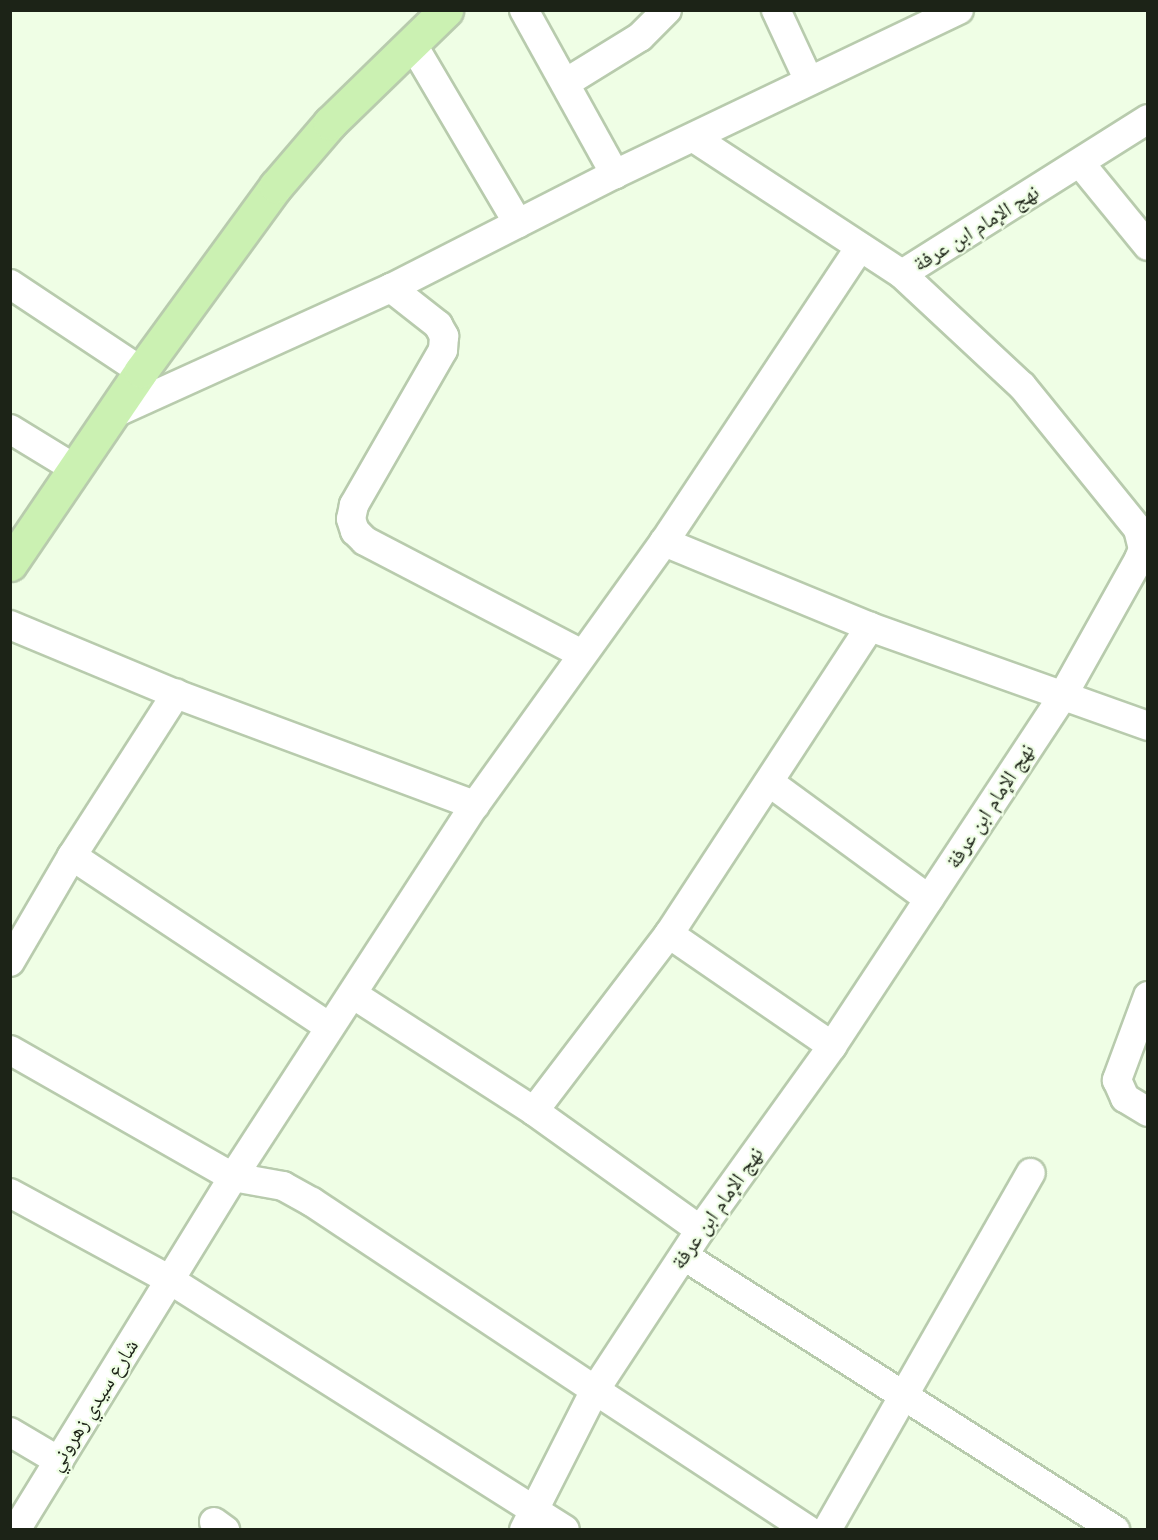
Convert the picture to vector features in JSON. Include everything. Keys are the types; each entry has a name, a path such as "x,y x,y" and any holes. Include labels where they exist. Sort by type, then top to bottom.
{"main road":[{"path":"10,564 141,371 276,186 330,123 413,45 446,10"}],"street":[{"path":"524,10 567,82 615,174"},
{"path":"640,37 668,10"},
{"path":"567,82 687,10"},
{"path":"776,10 809,81"},
{"path":"113,414 391,288 518,222 809,81 925,18 959,10"},
{"path":"413,45 518,222"},
{"name":"نهج الإمام ابن عرفة","path":"529,1519 595,1390 700,1230 832,1046 1062,697 1139,559 1141,538 1022,386 902,274 1148,119"},
{"path":"694,138 902,274"},
{"path":"1080,163 1148,246"},
{"name":"شارع سيدي زهروني","path":"16,1530 233,1177 329,1027 354,995 475,805 664,542 860,247"},
{"path":"10,284 141,371"},
{"path":"391,288 438,325 444,336 444,350 354,505 351,519 355,531 365,542 582,654"},
{"path":"10,429 74,468"},
{"path":"664,542 870,627 1148,726"},
{"path":"10,625 176,694 475,805"},
{"path":"534,1112 669,934 870,627"},
{"path":"10,962 72,856 176,694"},
{"path":"769,782 929,899"},
{"path":"72,856 329,1027"},
{"path":"669,934 832,1046"},
{"path":"354,995 534,1112 700,1230"},
{"path":"1148,996 1117,1080 1125,1098 1148,1112"},
{"path":"10,1050 233,1177 283,1186 312,1202 808,1530"},
{"path":"827,1530 905,1398 1031,1173"},
{"path":"10,1193 170,1280 529,1519 565,1530"},
{"path":"684,1256 1115,1530"},
{"path":"10,1432 59,1461"}]}
